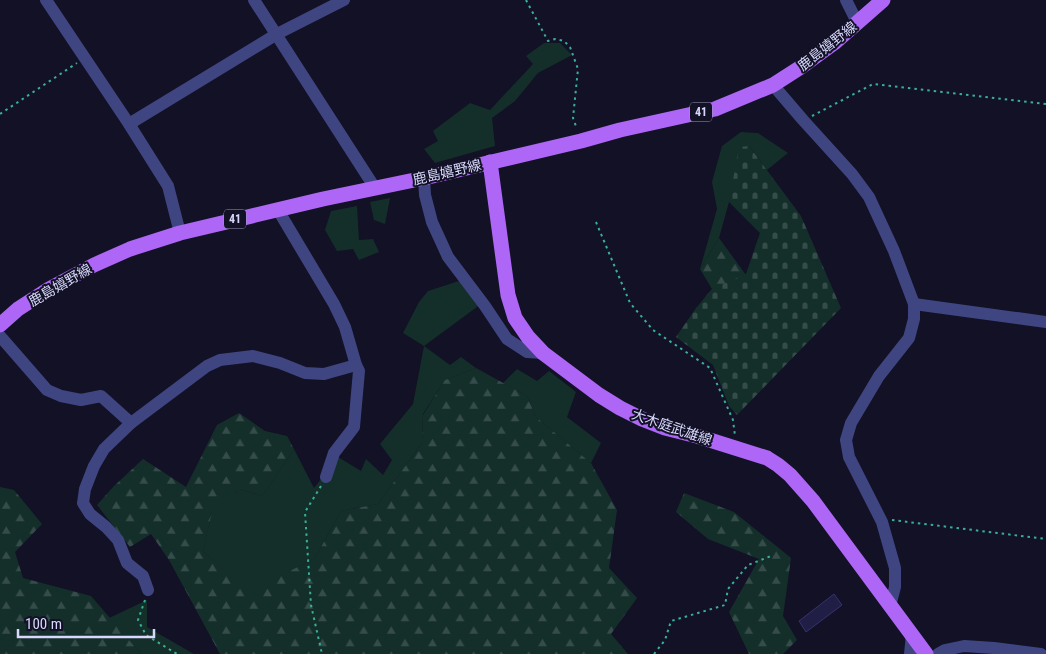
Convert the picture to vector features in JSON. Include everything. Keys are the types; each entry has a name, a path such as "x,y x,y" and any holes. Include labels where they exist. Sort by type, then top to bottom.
{"main road":[{"name":"鹿島嬉野線","path":"0,325 18,309 49,289 94,265 130,249 180,233 323,199 424,178 714,109 773,85 801,67 834,42 883,0"},
{"name":"大木庭武雄線","path":"490,162 508,295 515,318 528,337 543,353 599,395 620,408 666,428 737,448 767,458 778,465 813,501 926,654"}],"street":[{"path":"46,0 168,186 180,233"},
{"path":"254,0 375,188"},
{"path":"129,124 277,34 344,0"},
{"path":"846,0 857,22"},
{"path":"773,85 852,174 868,197 894,251 914,304 914,319 909,338 880,376 851,423 846,440 849,457 882,522 895,568 895,587 890,606"},
{"path":"424,178 424,195 432,222 448,257 507,338 527,352 543,353"},
{"path":"278,210 334,304 345,327 359,371 354,426 334,453 326,477"},
{"path":"914,304 1046,322"},
{"path":"0,336 47,390 61,396 81,400 101,396 131,423"},
{"path":"148,590 143,576 127,563 118,540 90,514 83,503 85,489 94,466 104,449 131,423 207,366 220,360 253,356 280,362 305,373 324,374 356,365"},
{"path":"910,654 912,634"},
{"path":"938,654 945,650 964,646 1041,654"}],"path":[{"path":"526,0 548,41 556,39 564,41 570,47 578,69 574,118 581,141"},
{"path":"0,114 85,58"},
{"path":"803,120 874,84 1046,104"},
{"path":"596,222 630,303 654,330 710,368 734,420 737,448"},
{"path":"322,654 311,605 305,512 326,477"},
{"path":"882,522 894,519 1046,539"},
{"path":"654,654 665,640 671,621 725,605 728,589 748,565 771,556"},
{"path":"148,590 138,620 146,635 177,654"}],"green space":[{"path":"544,43 560,43 572,55 538,73 515,101 492,118 495,146 435,163 424,149 438,141 433,131 470,103 490,110 533,64 526,56"},
{"path":"741,132 758,133 788,153 767,170 749,146 729,202 719,238 700,269 717,209 712,182 722,146"},
{"path":"749,146 801,216 841,308 737,415 729,406 713,365 676,337 712,289 746,274 760,233 729,202 739,147"},
{"path":"390,198 385,224 374,220 370,202"},
{"path":"357,206 359,240 373,239 379,252 359,260 353,249 337,251 325,230 331,211"},
{"path":"719,238 746,275 694,311 712,289 700,269"},
{"path":"462,280 481,304 424,346 403,333 419,302 428,291"},
{"path":"424,346 450,365 461,357 476,368 445,380 423,414 422,443 378,504 341,511 315,558 249,593 203,551 212,511 240,489 262,496 294,449 314,488 338,457 361,471 366,459 383,475 392,460 380,444 413,404"},
{"path":"476,368 527,396 536,417 591,463 617,510 609,568 637,598 611,634 628,654 220,654 169,560 151,534 130,547 97,505 143,459 186,487 217,425 239,413 265,431 287,436 294,449 262,496 240,489 212,512 203,551 249,592 315,558 341,511 378,504 422,443 423,415 445,380"},
{"path":"517,369 537,381 549,371 576,392 567,417 601,443 591,463 536,417 527,396 503,383"},
{"path":"0,487 14,490 42,524 15,552 23,578 91,596 141,654 0,654"},
{"path":"684,493 734,512 791,558 783,616 797,640 783,654 749,654 729,612 759,559 708,539 676,512"},
{"path":"147,600 147,627 194,654 141,654 109,618"}],"building":[{"path":"834,594 842,605 806,632 799,621"}]}
